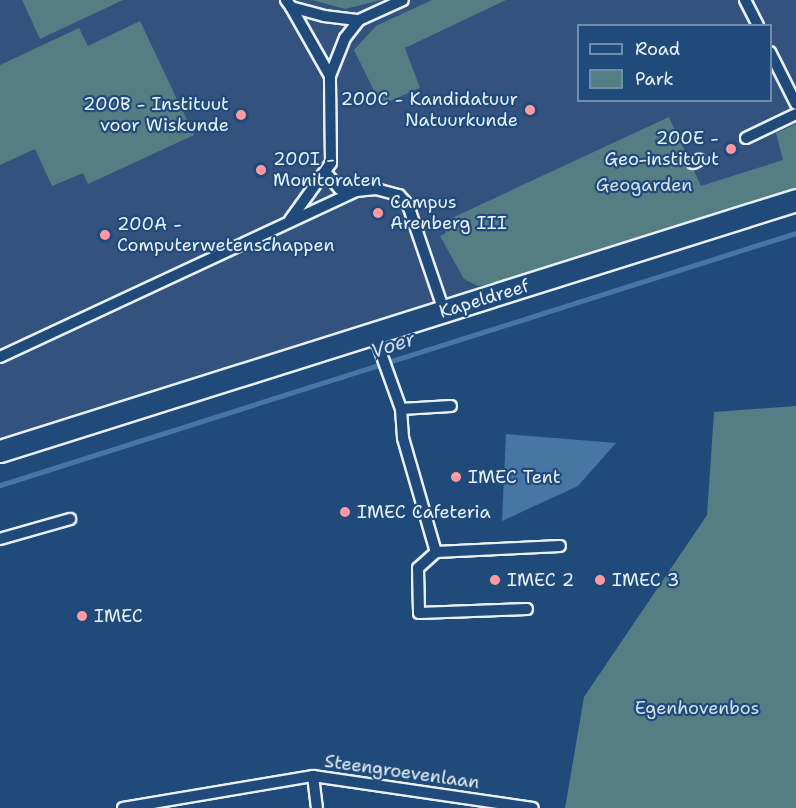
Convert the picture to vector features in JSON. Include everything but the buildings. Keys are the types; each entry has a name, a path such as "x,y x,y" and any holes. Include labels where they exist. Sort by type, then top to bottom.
{"street":[{"name":"Kapeldreef","path":"0,451 377,343 444,311 796,200"}],"lane":[{"path":"330,76 360,20 403,0"},
{"path":"746,0 757,24"},
{"path":"289,4 360,20"},
{"path":"289,4 330,76 333,149 326,173 289,222"},
{"path":"772,54 796,104"},
{"path":"746,138 796,114"},
{"path":"326,173 340,189 389,191 408,205 444,311"},
{"path":"0,357 356,191"},
{"path":"377,343 387,376 401,409 403,438 436,552"},
{"path":"401,409 451,406"},
{"path":"0,539 70,519"},
{"path":"526,609 420,613 418,568 436,552 560,546"},
{"path":"313,776 317,808"},
{"name":"Steengroevenlaan","path":"123,808 313,776 483,804 533,808"}],"shaded area":[{"name":"Campus Arenberg III","path":"0,0 796,0 796,200 0,452"},
{"path":"506,434 616,443 578,486 502,521"}],"green space":[{"path":"22,0 123,0 40,39"},
{"path":"312,0 381,0 345,9"},
{"path":"432,0 506,0 405,48 420,88 381,105 354,50 376,26"},
{"path":"140,21 194,135 88,184 83,173 52,186 35,149 0,165 0,65 79,28 88,46"},
{"name":"Geogarden","path":"669,117 701,186 783,160 776,133 796,124 796,189 494,283 478,286 464,279 440,236 446,233 441,223"},
{"name":"Egenhovenbos","path":"796,406 796,808 565,808 584,697 707,515 714,412"}],"waterway":[{"name":"Voer","path":"0,485 796,233"}],"place":[{"name":"200C - Kandidatuur Natuurkunde","path":"530,110"},
{"name":"200B - Instituut voor Wiskunde","path":"241,115"},
{"name":"200E - Geo-instituut","path":"731,149"},
{"name":"200I - Monitoraten","path":"261,170"},
{"name":"Campus Arenberg III","path":"378,213"},
{"name":"200A - Computerwetenschappen","path":"105,235"},
{"name":"IMEC Tent","path":"456,477"},
{"name":"IMEC Cafeteria","path":"345,512"},
{"name":"IMEC 2","path":"495,580"},
{"name":"IMEC 3","path":"600,580"},
{"name":"IMEC","path":"82,616"}]}
